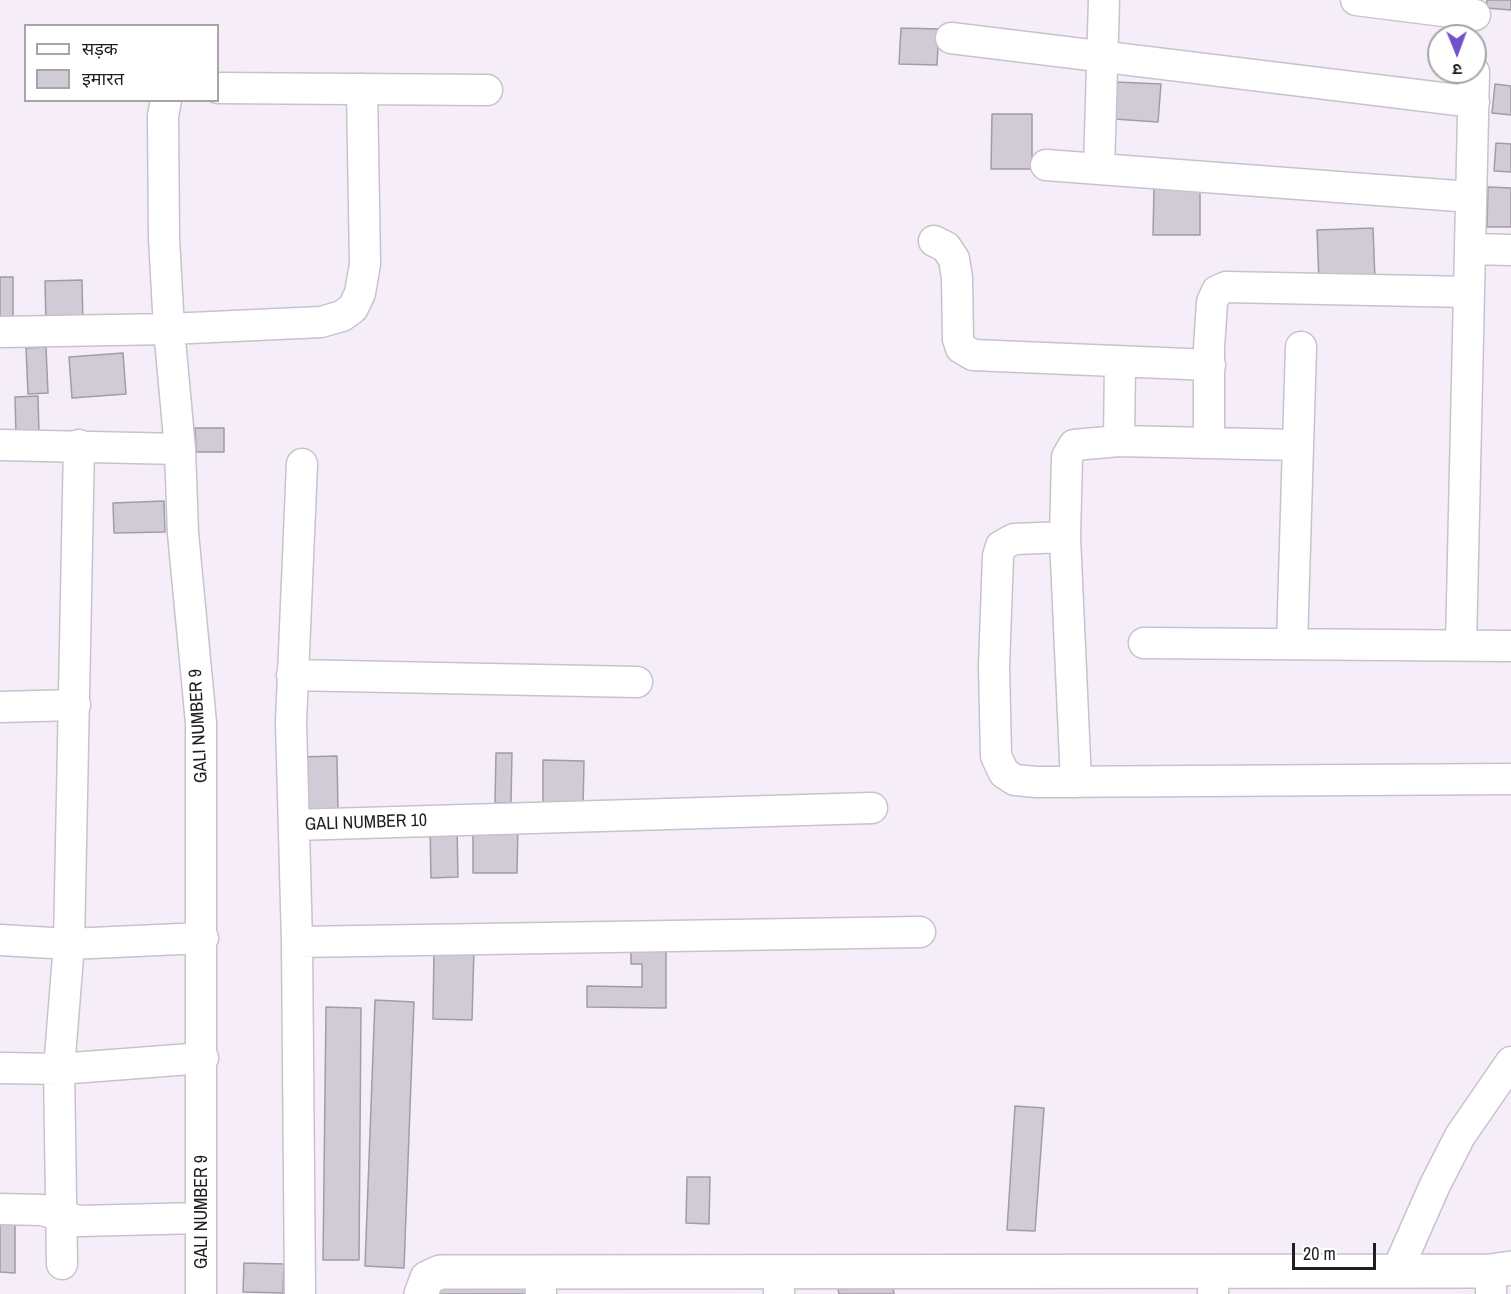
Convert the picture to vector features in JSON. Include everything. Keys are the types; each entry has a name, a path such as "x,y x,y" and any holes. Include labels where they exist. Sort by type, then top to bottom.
{"street":[{"path":"1099,169 1104,0"},
{"path":"1356,0 1475,17"},
{"path":"951,38 1474,102"},
{"path":"1461,645 1474,84"},
{"path":"219,88 488,90"},
{"path":"0,332 169,329 321,322 342,316 353,308 360,293 365,264 362,89"},
{"name":"GALI NUMBER 9","path":"166,102 163,116 164,238 169,329 180,449 183,533 201,723 203,938 201,1294"},
{"path":"1046,165 1471,197"},
{"path":"934,241 946,247 954,259 957,278 958,339 962,348 973,355 1210,365"},
{"path":"1470,249 1511,250"},
{"path":"1209,443 1212,302 1217,291 1226,287 1469,291"},
{"path":"1292,644 1300,347"},
{"path":"1119,441 1120,362"},
{"path":"1076,782 1065,537 1067,457 1074,445 1119,441 1297,444"},
{"path":"0,445 180,449"},
{"path":"62,1264 59,1069 69,945 79,445"},
{"path":"294,825 292,675 302,464"},
{"path":"1065,537 1014,539 1001,546 998,556 994,666 996,756 1004,774 1015,780 1076,782 1511,779"},
{"path":"1144,644 1511,646"},
{"path":"292,675 637,682"},
{"path":"0,707 75,705"},
{"name":"GALI NUMBER 10","path":"300,1294 294,825 872,808"},
{"path":"297,942 921,932"},
{"path":"0,940 69,945 203,938"},
{"path":"0,1068 59,1069 203,1058"},
{"path":"1397,1271 1435,1185 1460,1136 1511,1062"},
{"path":"0,1209 42,1210 79,1221 201,1218"},
{"path":"421,1294 427,1278 440,1272 541,1283 1213,1283 1397,1271 1498,1278"}],"building":[{"path":"1487,0 1511,0 1511,10 1486,8"},
{"path":"901,28 939,29 937,65 899,64"},
{"path":"1116,82 1161,84 1158,122 1114,119"},
{"path":"1495,84 1511,86 1511,115 1492,113"},
{"path":"992,114 1032,114 1032,169 991,169"},
{"path":"1496,143 1511,144 1511,172 1494,171"},
{"path":"1154,187 1200,188 1200,235 1153,235"},
{"path":"1488,187 1511,188 1511,227 1487,227"},
{"path":"1373,228 1375,280 1319,282 1317,230"},
{"path":"0,277 13,277 13,324 0,324"},
{"path":"82,280 83,325 46,326 45,281"},
{"path":"46,347 48,393 28,394 26,348"},
{"path":"123,353 126,394 72,398 69,357"},
{"path":"38,396 39,434 16,435 15,397"},
{"path":"195,428 224,428 224,452 196,452"},
{"path":"164,501 165,532 114,533 113,503"},
{"path":"496,753 512,753 511,803 495,803"},
{"path":"337,756 338,811 299,811 298,757"},
{"path":"543,760 584,761 583,810 543,809"},
{"path":"473,824 518,824 517,873 473,873"},
{"path":"430,826 457,826 458,877 431,878"},
{"path":"631,946 666,947 666,1008 587,1007 587,986 642,987 642,964 631,964"},
{"path":"434,947 474,948 472,1020 433,1019"},
{"path":"375,1000 414,1002 404,1268 365,1266"},
{"path":"326,1007 361,1008 359,1260 323,1260"},
{"path":"1015,1106 1044,1108 1035,1231 1007,1230"},
{"path":"687,1177 710,1177 709,1224 686,1223"},
{"path":"0,1220 15,1220 15,1273 0,1272"},
{"path":"244,1263 284,1264 283,1293 243,1292"},
{"path":"529,1280 530,1294 428,1294 427,1283"},
{"path":"893,1286 894,1294 839,1294 838,1289"}]}
